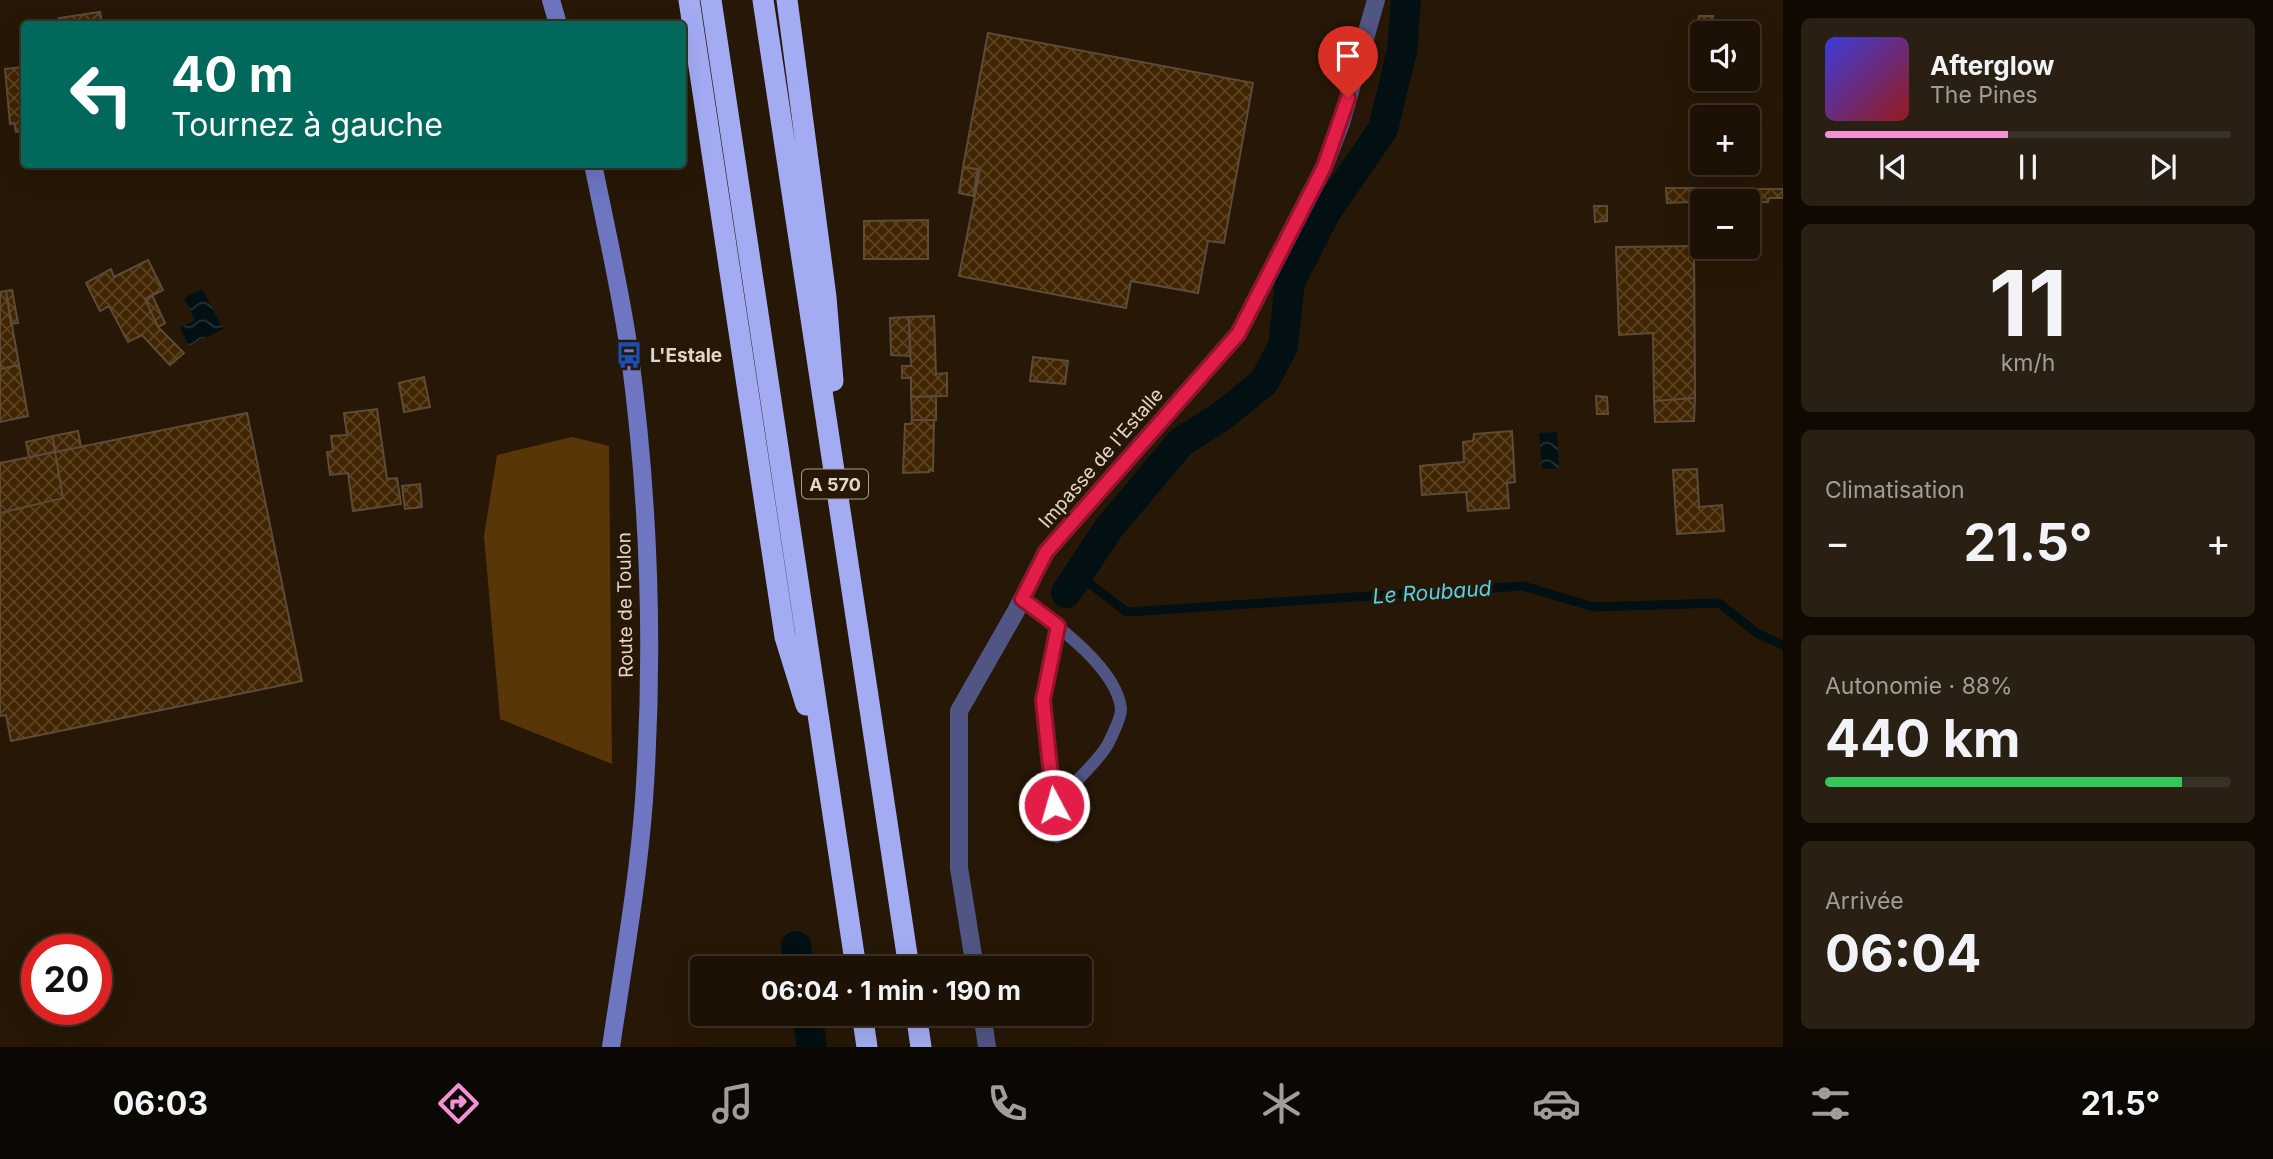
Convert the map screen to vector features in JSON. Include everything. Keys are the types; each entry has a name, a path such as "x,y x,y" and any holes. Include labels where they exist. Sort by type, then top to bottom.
{"highway":[{"path":"689,0 785,637 827,775"},
{"name":"A 570","path":"711,0 854,956"},
{"name":"A 570","path":"763,0 907,956"},
{"path":"787,0 826,297 846,554"},
{"path":"864,1026 867,1047"},
{"path":"918,1026 921,1047"}],"main road":[{"path":"551,0 557,21"},
{"name":"Route de Toulon","path":"594,168 617,281 638,423 649,648 644,801 611,1047"}],"street":[{"name":"Impasse de l'Estalle","path":"973,956 959,869 959,711 1046,552 1238,334 1324,167 1341,123 1376,0"},
{"path":"984,1026 987,1047"}],"lane":[{"path":"1022,599 1090,655 1117,691 1121,713 1107,747 1054,805"},
{"path":"1057,837 1043,700 1058,626"}],"shaded area":[{"path":"572,437 609,446 612,764 500,719 484,536 497,455"}],"water":[{"path":"202,289 223,329 189,346 180,328 195,320 184,298"},
{"path":"1557,432 1559,468 1542,469 1539,433"}],"building":[{"path":"100,12 102,21 60,21 59,18"},
{"path":"1699,16 1713,16 1712,21 1698,21"},
{"path":"988,33 1253,83 1224,243 1208,241 1198,293 1131,281 1126,308 959,276 980,170 963,167"},
{"path":"21,67 21,131 16,132 14,123 10,124 5,69"},
{"path":"963,167 978,169 973,196 959,193"},
{"path":"1666,188 1713,188 1690,189 1690,202 1667,203"},
{"path":"1760,189 1783,189 1783,198 1769,198 1768,202 1760,202"},
{"path":"1594,206 1607,206 1607,221 1595,222"},
{"path":"928,220 928,259 864,259 864,221"},
{"path":"1690,246 1690,259 1694,259 1695,398 1654,401 1653,333 1619,335 1616,247"},
{"path":"148,260 163,290 145,299 158,327 184,353 170,365 142,335 128,342 109,306 100,311 86,283 111,269 114,277"},
{"path":"12,290 18,323 11,324 6,291"},
{"path":"6,291 19,365 0,369 0,292"},
{"path":"152,295 165,323 158,327 145,299"},
{"path":"934,316 936,374 947,373 947,396 911,397 911,378 902,378 902,366 911,366 909,317"},
{"path":"909,317 910,356 891,355 890,318"},
{"path":"1033,357 1068,361 1065,384 1030,381"},
{"path":"19,365 28,416 0,422 0,369"},
{"path":"424,377 430,407 404,412 399,383"},
{"path":"936,396 936,420 912,420 911,397"},
{"path":"1596,396 1607,397 1608,414 1597,414"},
{"path":"1695,398 1694,421 1655,422 1654,401"},
{"path":"377,409 387,479 397,478 401,504 353,511 348,473 330,475 327,452 333,451 331,436 347,435 344,413"},
{"path":"247,413 302,681 11,741 6,715 0,716 0,513 63,498 55,452"},
{"path":"912,420 934,420 933,471 903,473 905,424 911,424"},
{"path":"78,431 81,447 55,452 53,436"},
{"path":"1512,431 1515,482 1507,483 1509,508 1468,511 1466,492 1422,495 1420,466 1464,462 1463,442 1473,441 1474,434"},
{"path":"53,436 55,452 29,457 26,442"},
{"path":"55,452 63,498 0,513 0,463"},
{"path":"1697,469 1699,507 1722,505 1724,531 1677,534 1673,470"},
{"path":"420,484 422,507 405,509 402,486"}],"waterway":[{"path":"1066,593 1108,529 1181,442 1222,416 1264,382 1283,346 1290,282 1326,212 1383,129 1402,51 1406,0"},
{"name":"Le Roubaud","path":"1078,575 1127,612 1523,586 1594,607 1719,603 1758,634 1783,645"},
{"path":"796,946 798,956"},
{"path":"809,1026 812,1047"}],"place":[{"name":"L'Estale","path":"629,355"}],"route":[{"path":"1054,805 1043,700 1058,626 1022,599 1046,552 1238,334 1324,167 1348,98"}]}
